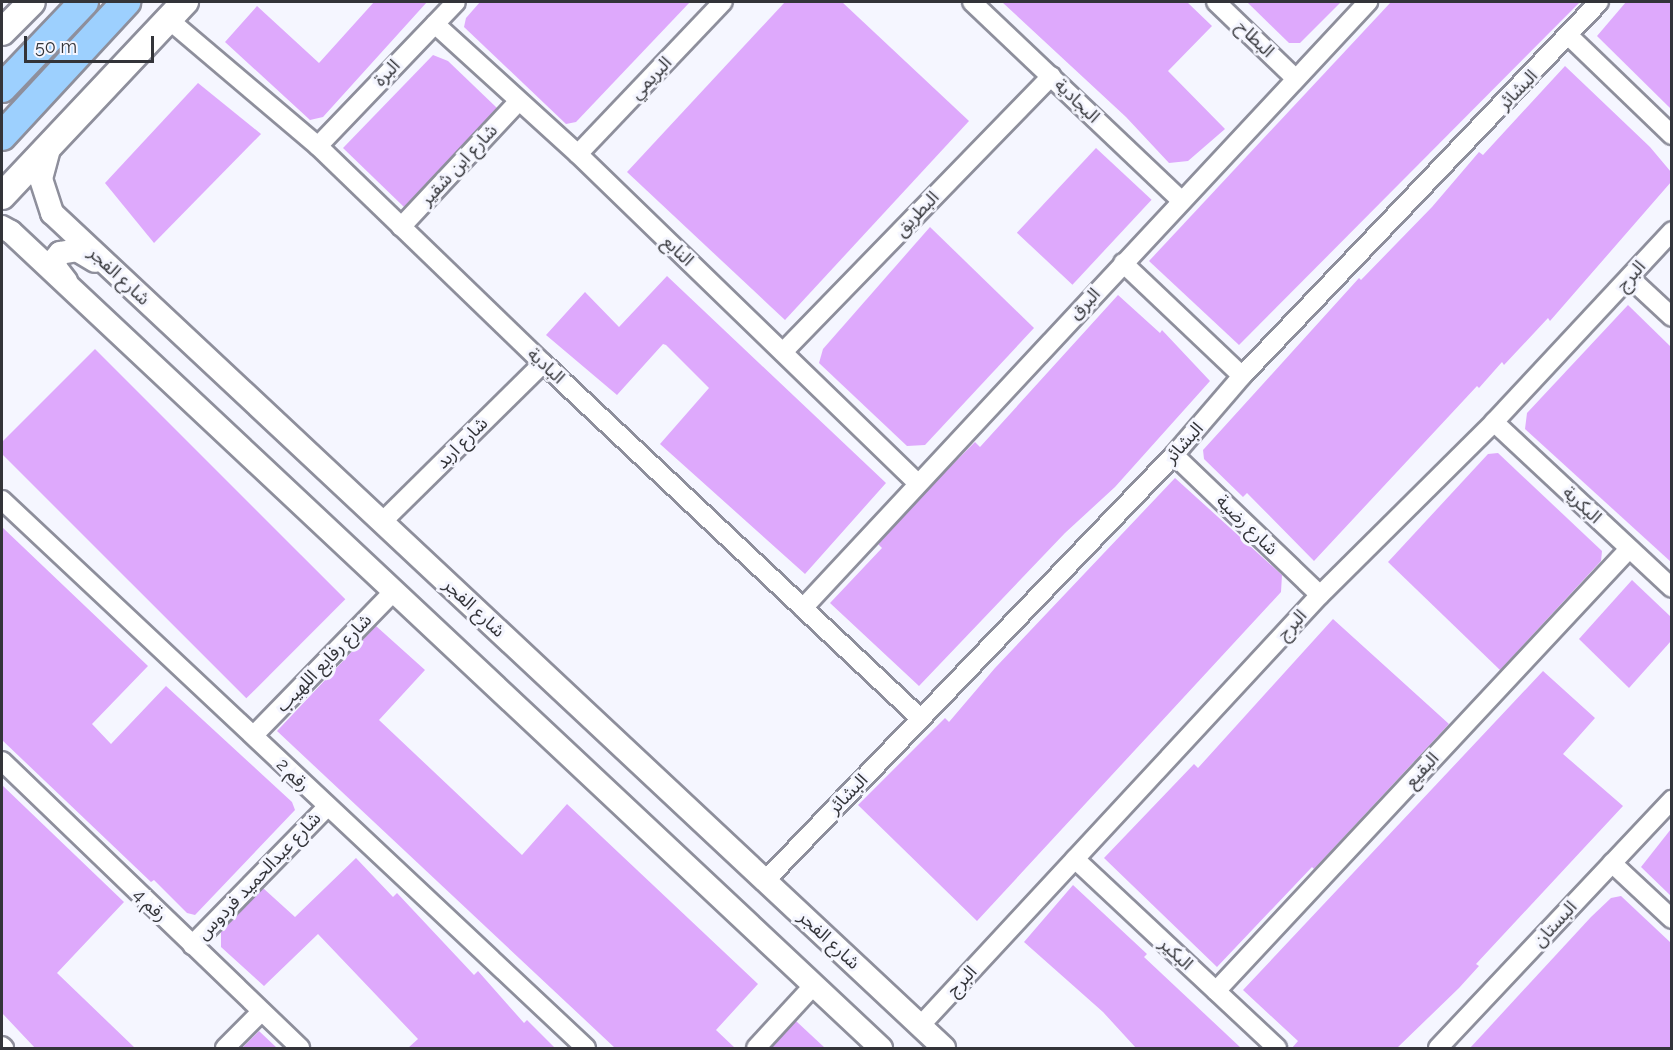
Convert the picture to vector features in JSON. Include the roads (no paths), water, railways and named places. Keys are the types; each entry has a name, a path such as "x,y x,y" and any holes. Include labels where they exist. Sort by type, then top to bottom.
{"main road":[{"path":"2,32 32,2"},
{"path":"2,88 84,2"},
{"path":"2,136 126,2"},
{"path":"2,196 49,149 173,7"}],"street":[{"name":"البرة","path":"318,146 456,2"},
{"name":"البريمي","path":"578,154 723,2"},
{"name":"البجادية","path":"972,2 1182,201"},
{"name":"البطاح","path":"1216,2 1294,77"},
{"name":"البرق","path":"803,608 1182,201 1294,77 1368,2"},
{"name":"البشائر","path":"765,881 1174,455 1242,376 1599,2"},
{"name":"البادية","path":"173,7 543,363 920,718"},
{"name":"النابع","path":"435,24 518,102 578,154 918,483"},
{"path":"1569,36 1671,135"},
{"name":"البطريق","path":"783,352 1051,76"},
{"name":"شارع ابن شقير","path":"401,227 518,102"},
{"name":"شارع الفجر","path":"49,149 41,179 52,213 944,1048"},
{"path":"2,227 81,297 881,1048"},
{"name":"البرج","path":"920,1026 1320,596 1494,422 1630,278 1671,231"},
{"path":"81,297 56,268 55,260 60,253 77,250 122,278"},
{"path":"1124,263 1242,376"},
{"path":"1630,278 1671,317"},
{"name":"شارع اربد","path":"382,522 543,363"},
{"name":"البكرية","path":"1494,422 1671,588"},
{"name":"شارع رضية","path":"1174,455 1320,596"},
{"name":"رقم 2","path":"2,500 254,735 326,808 586,1048"},
{"name":"البقيع","path":"1216,991 1629,549"},
{"name":"شارع رفايع اللهيب","path":"254,735 394,591"},
{"name":"رقم 4","path":"2,761 300,1048"},
{"name":"البستان","path":"1438,1048 1671,800"},
{"name":"شارع عبدالحميد فردوس","path":"192,945 326,808"},
{"name":"البكير","path":"1075,859 1277,1048"},
{"path":"1612,863 1671,919"},
{"path":"756,1048 814,985"},
{"path":"225,1048 261,1012"}]}
